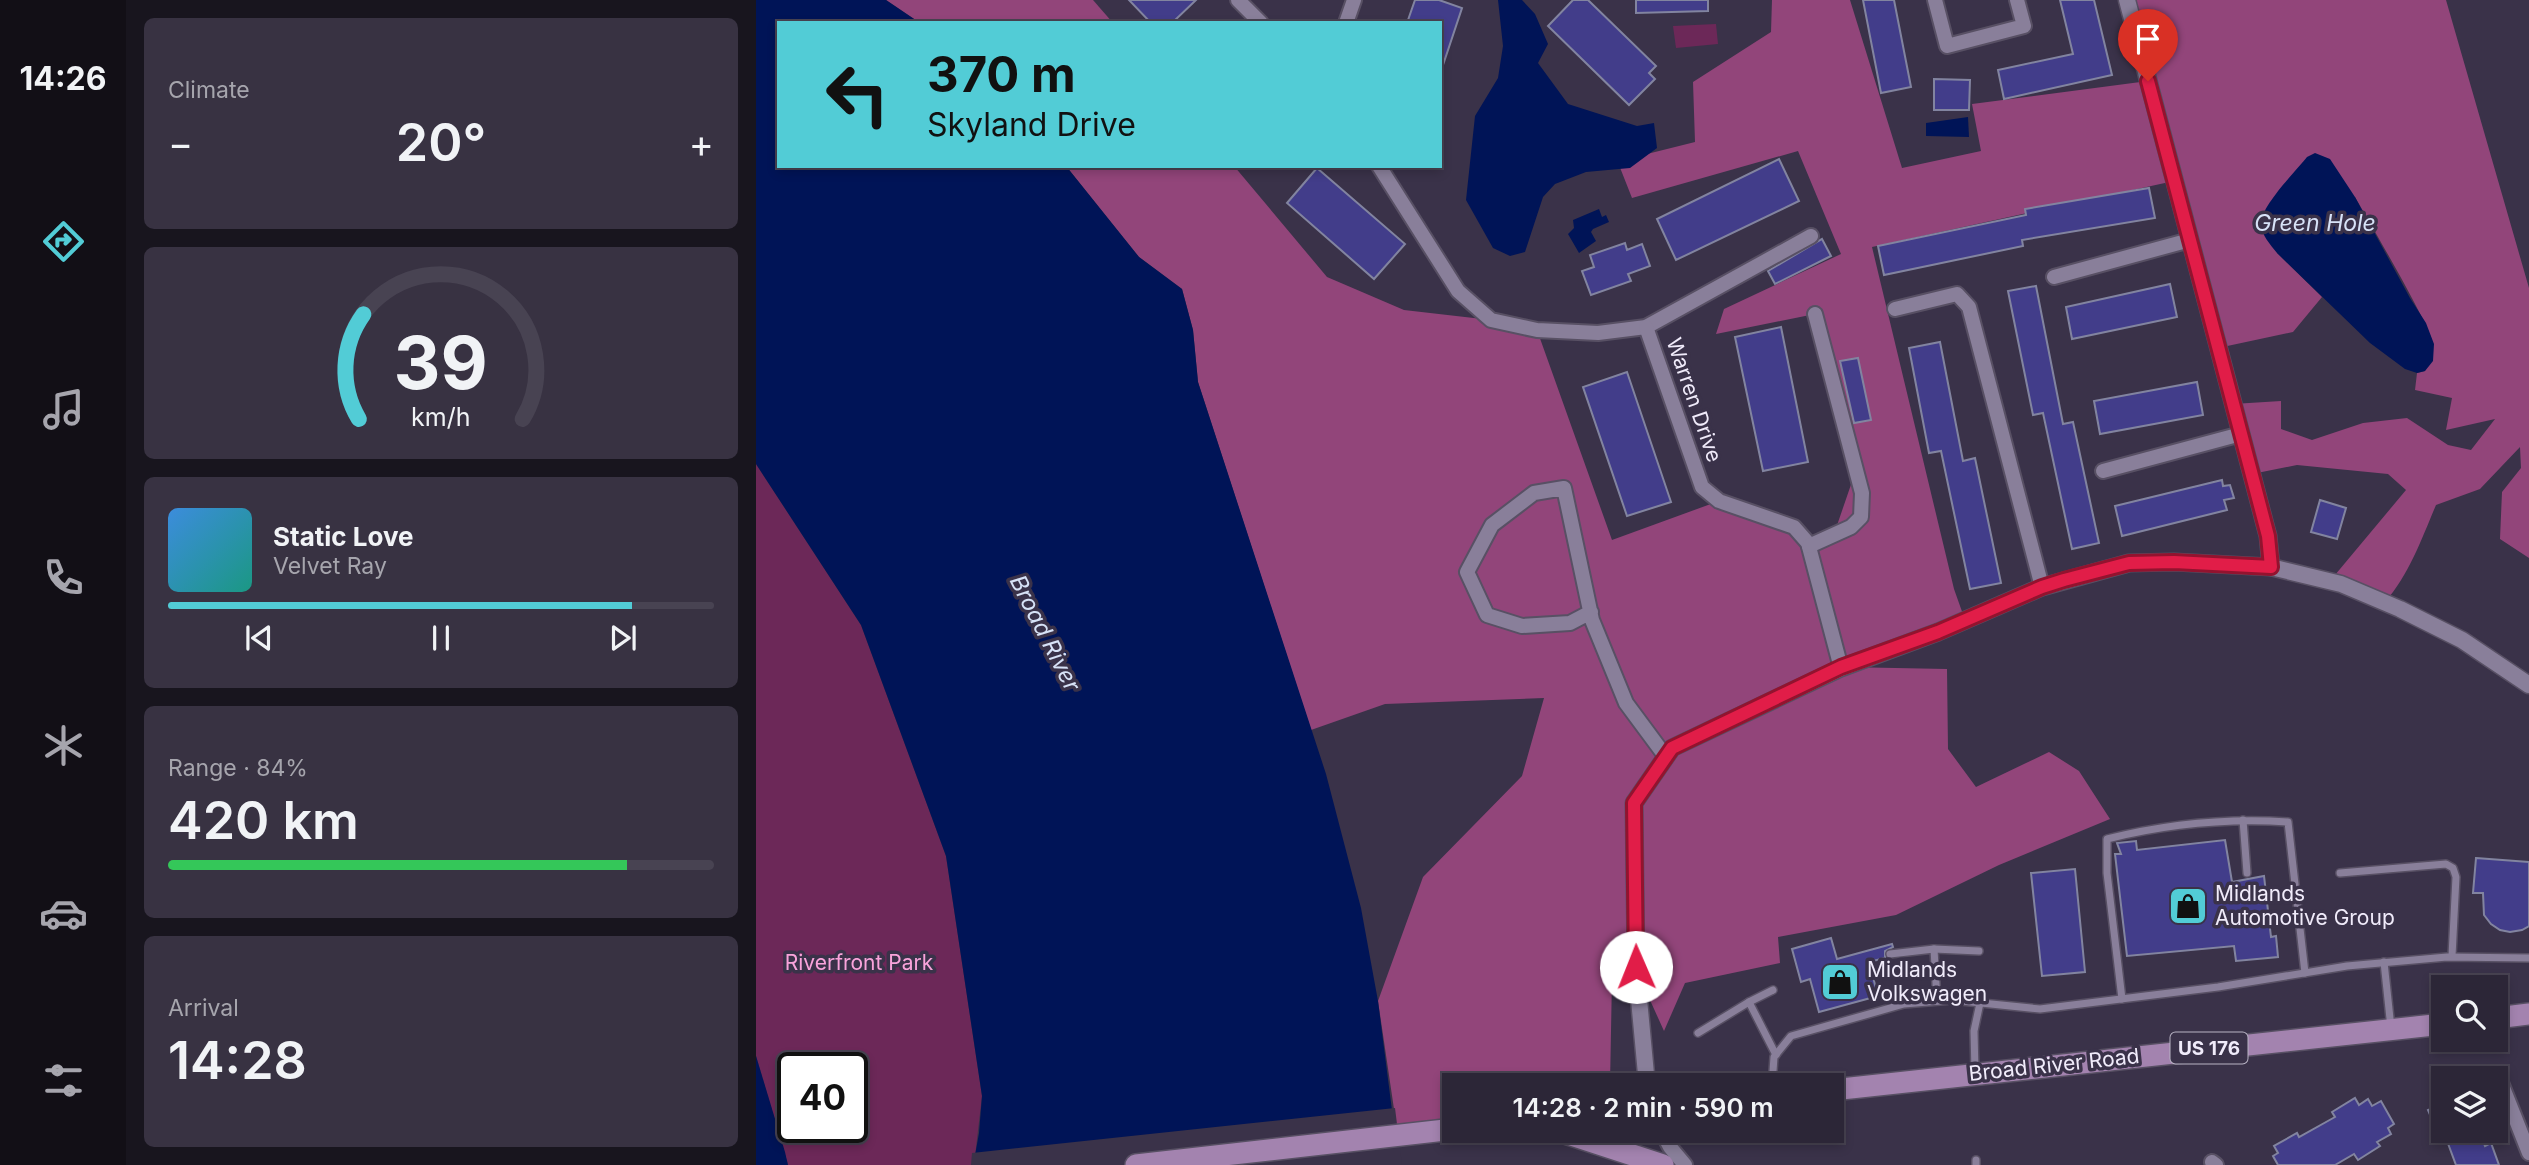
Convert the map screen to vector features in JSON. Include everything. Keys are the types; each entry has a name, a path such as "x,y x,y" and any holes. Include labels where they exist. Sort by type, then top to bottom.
{"main road":[{"path":"2508,1017 2529,1014"},
{"name":"Broad River Road","path":"1844,1089 2431,1025"},
{"path":"1136,1165 1442,1130"},
{"path":"1596,1143 1663,1165"}],"street":[{"path":"1238,0 1259,21"},
{"path":"1347,21 1354,0"},
{"path":"1934,0 1947,46 2024,26 2017,0"},
{"path":"2127,0 2268,536 2271,567"},
{"name":"Warren Drive","path":"1380,168 1458,291 1491,320 1537,330 1598,333 1646,327 1811,236"},
{"path":"2054,277 2190,240"},
{"path":"1895,309 1957,294 1969,307 2042,587"},
{"path":"1815,314 1862,493 1861,517 1851,527 1809,546 1841,667"},
{"name":"Warren Drive","path":"1646,327 1702,487 1718,501 1794,527 1809,546"},
{"path":"2103,471 2241,435"},
{"path":"1591,612 1570,623 1522,626 1487,615 1467,572 1492,525 1534,494 1564,488 1591,612 1626,703 1666,757"},
{"path":"1646,1073 1636,967 1634,803 1672,748 1841,667 1938,632 2042,587 2129,563 2174,562 2271,567 2341,584 2462,640 2529,685"},
{"path":"2508,1100 2529,1153"},
{"path":"1668,1143 1685,1165"}],"lane":[{"path":"2243,820 2247,873"},
{"path":"2122,999 2107,873 2107,839 2197,822 2288,822 2305,973"},
{"path":"2340,873 2446,864 2453,868 2456,877 2452,957"},
{"path":"1934,949 1937,1001"},
{"path":"1890,954 1934,949 1979,951"},
{"path":"1772,1073 1776,1055 1791,1036 1904,1004 1952,1000 2040,1009 2384,962 2452,957 2529,958"},
{"path":"2384,962 2391,1030"},
{"path":"1698,1032 1773,990"},
{"path":"1749,1002 1776,1055"},
{"path":"1976,1074 1974,1031 1980,1003"}],"green space":[{"path":"1716,24 1718,44 1676,48 1673,26"},
{"name":"Riverfront Park","path":"756,464 861,625 946,856 982,1096 974,1165 788,1165 782,1143 868,1143 868,1052 777,1052 777,1128 756,1056"}],"shaded area":[{"path":"886,0 1093,0 1111,21 917,21"},
{"path":"1772,0 1850,0 1902,168 1981,151 1972,104 2148,81 2127,0 2446,0 2529,288 2529,558 2500,539 2502,492 2521,468 2520,447 2480,489 2436,505 2408,568 2385,602 2335,575 2406,490 2388,474 2297,465 2252,474 2233,404 2281,401 2281,429 2312,440 2363,423 2407,418 2448,445 2471,450 2495,419 2446,430 2452,398 2415,390 2417,373 2425,371 2433,345 2412,298 2355,197 2277,253 2322,297 2293,332 2218,348 2174,181 1872,247 1954,589 1965,620 1844,667 1947,669 1948,749 1976,787 2049,752 2079,771 2110,819 1999,865 1896,915 1778,937 1780,963 1685,983 1664,1031 1635,967 1612,978 1610,1073 1442,1073 1442,1130 1398,1136 1378,1001 1423,877 1522,776 1544,698 1385,704 1311,730 1198,382 1193,330 1182,289 1139,257 1068,168 1236,168 1327,277 1404,310 1491,320 1537,330 1612,540 1719,501 1794,527 1809,543 1833,537 1856,470 1815,314 1716,334 1724,309 1841,254 1798,151 1632,198 1619,165 1643,155 1695,142 1693,82 1771,32"}],"water":[{"name":"Broad River","path":"756,0 886,0 917,21 777,21 777,168 1068,168 1139,257 1182,289 1193,330 1198,382 1326,774 1361,908 1378,1001 1399,1165 974,1161 982,1096 946,856 861,625 756,464"},
{"path":"1498,0 1522,0 1535,14 1548,44 1538,63 1568,104 1637,126 1654,123 1657,148 1630,168 1586,172 1555,184 1543,197 1525,252 1510,256 1493,248 1466,200 1475,116 1498,78 1503,46"},
{"path":"1968,117 1969,137 1926,136 1926,123"},
{"name":"Green Hole","path":"2315,153 2330,159 2355,197 2426,323 2434,344 2433,361 2425,371 2417,373 2405,369 2370,343 2277,253 2265,236 2261,225 2266,209 2307,157"},
{"path":"1599,209 1602,217 1606,215 1609,222 1593,229 1591,232 1596,241 1579,253 1568,234 1574,228 1573,220"},
{"path":"756,1056 777,1126 777,1143 782,1143 788,1165 756,1165"}],"pier":[{"path":"1395,1108 1402,1165 971,1165 972,1153"}],"building":[{"path":"1129,0 1196,0 1174,21 1149,21"},
{"path":"1415,0 1439,0 1462,8 1443,65 1442,21 1408,21"},
{"path":"1573,0 1588,0 1656,66 1649,73 1655,79 1629,105 1548,26"},
{"path":"1636,0 1708,0 1708,11 1636,13"},
{"path":"1863,0 1894,0 1911,87 1881,93"},
{"path":"2060,0 2094,0 2112,75 2004,99 1998,70 2073,54"},
{"path":"1934,79 1970,80 1969,110 1934,110"},
{"path":"1779,159 1799,201 1676,260 1657,219"},
{"path":"1317,168 1405,244 1374,279 1287,203"},
{"path":"2149,188 2155,218 2022,240 2023,246 1884,275 1878,246 2026,215 2025,209"},
{"path":"1822,239 1831,256 1775,284 1768,271"},
{"path":"1625,243 1627,250 1642,244 1650,266 1628,274 1631,281 1591,295 1582,271 1594,267 1590,255"},
{"path":"2170,284 2177,317 2072,339 2066,307"},
{"path":"2036,286 2063,424 2073,422 2099,543 2072,549 2043,413 2033,415 2008,291"},
{"path":"1781,327 1808,462 1763,471 1735,337"},
{"path":"1940,342 1963,461 1975,458 2001,583 1970,589 1941,451 1929,453 1909,348"},
{"path":"1858,358 1871,420 1854,423 1840,361"},
{"path":"1627,372 1671,502 1627,516 1583,387"},
{"path":"2197,382 2203,415 2100,434 2094,401"},
{"path":"2222,480 2223,486 2230,485 2234,498 2224,500 2227,510 2122,536 2115,506"},
{"path":"2320,500 2346,508 2337,539 2311,532"},
{"path":"2225,840 2232,882 2264,876 2271,937 2276,936 2278,957 2236,961 2234,946 2127,956 2115,854 2121,854 2117,843 2136,841 2137,850"},
{"path":"2476,858 2529,862 2529,926 2510,932 2491,924 2484,915 2483,893 2473,893"},
{"path":"2075,869 2085,972 2042,976 2031,873"},
{"path":"1831,938 1837,959 1892,944 1893,947 1885,951 1885,958 1869,962 1878,996 1819,1012 1810,979 1801,982 1792,949"},
{"path":"2355,1098 2359,1105 2368,1099 2372,1106 2381,1101 2394,1124 2388,1128 2391,1134 2377,1142 2380,1146 2358,1160 2354,1154 2335,1165 2278,1165 2273,1156 2278,1153 2274,1146 2297,1133 2299,1137 2335,1117 2332,1112"},
{"path":"2448,1143 2484,1143 2485,1146 2491,1143 2499,1165 2456,1165"}],"place":[{"name":"Midlands Automotive Group","path":"2188,906"},
{"name":"Midlands Volkswagen","path":"1840,982"}],"route":[{"path":"1636,967 1634,803 1672,748 1841,667 1938,632 2064,580 2129,563 2174,562 2271,567 2268,536 2148,81"}]}
